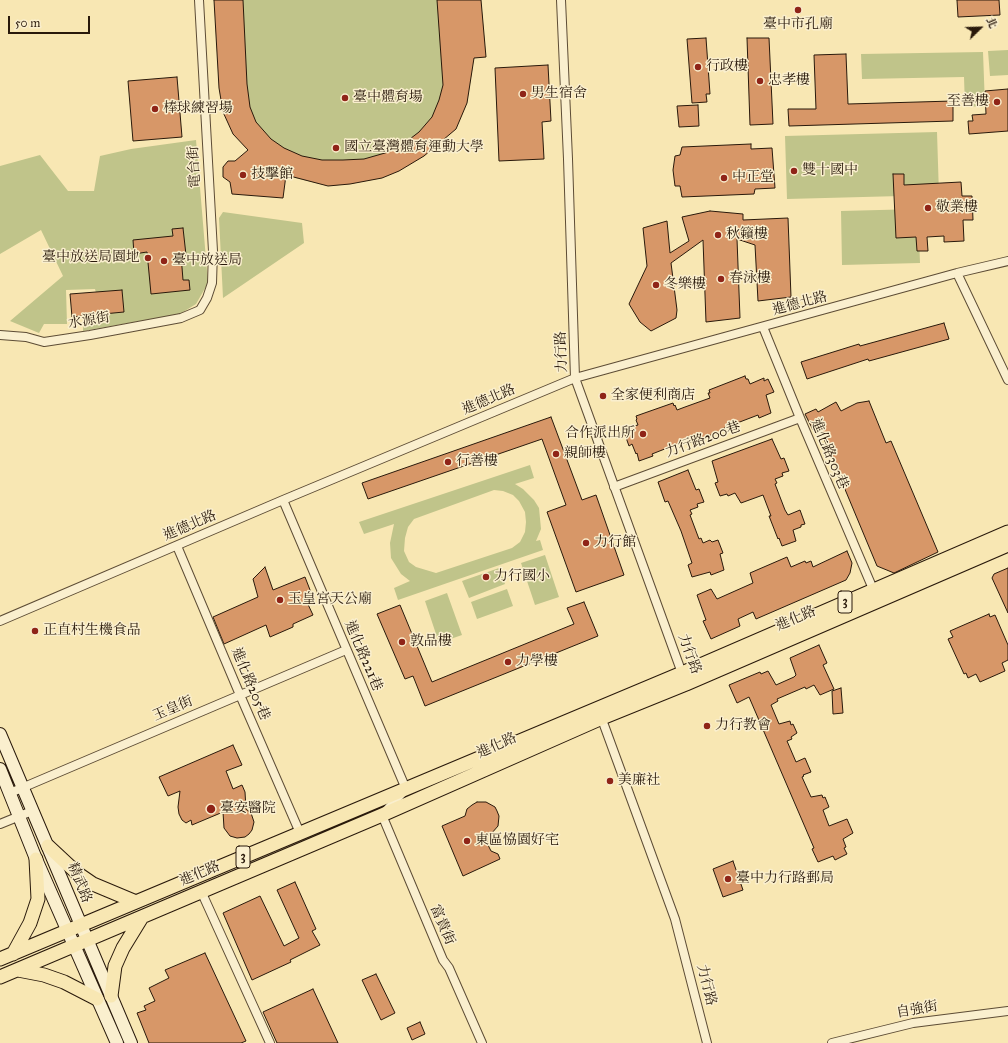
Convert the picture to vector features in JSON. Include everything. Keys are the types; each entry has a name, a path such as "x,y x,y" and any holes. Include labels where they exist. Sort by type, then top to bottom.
{"main road":[{"name":"進化路","path":"684,679 873,589 1008,532"},
{"name":"進化路","path":"0,959 406,789 684,679 1008,545"},
{"name":"進化路","path":"0,977 88,941 201,891 382,815 600,713"},
{"path":"48,846 77,873 93,884 136,902"},
{"path":"13,954 30,923 38,899 36,859"},
{"path":"111,996 115,966 123,948 142,917"},
{"path":"18,970 44,975 64,982 97,999"}],"street":[{"name":"電台街","path":"181,318 200,310 207,298 212,283 213,251 199,0"},
{"name":"力行路","path":"560,0 568,159 575,378 684,679"},
{"name":"進德北路","path":"0,621 283,500 575,378 956,273 1008,261"},
{"path":"956,273 1008,380"},
{"name":"水源街","path":"0,335 26,337 44,342 181,318"},
{"name":"進化路303巷","path":"763,327 873,589"},
{"name":"力行路200巷","path":"614,487 800,418"},
{"name":"進化路221巷","path":"283,500 406,789"},
{"name":"進化路205巷","path":"177,546 300,833"},
{"name":"玉皇街","path":"10,793 346,650"},
{"name":"力行路","path":"600,713 675,919 707,1043"},
{"name":"精武路","path":"0,734 131,1043"},
{"name":"精武路","path":"0,769 36,859 117,1043"},
{"path":"382,815 406,789"},
{"path":"0,824 32,810"},
{"name":"富貴街","path":"382,815 443,960 449,968 482,1043"},
{"path":"201,891 270,1043"},
{"name":"自強街","path":"832,1043 913,1023 1008,1011"}],"green space":[{"name":"臺中體育場","path":"214,0 481,0 486,57 474,58 467,103 456,129 382,178 350,184 328,186 295,178 267,167 233,134"},
{"path":"1008,50 1008,75 990,76 988,51"},
{"path":"983,52 985,106 965,107 964,77 862,79 861,54"},
{"path":"937,132 939,195 787,199 785,136"},
{"name":"臺中放送局園地","path":"196,140 208,283 196,304 180,314 83,331 83,309 96,293 95,289 66,290 67,324 44,324 39,333 10,321 63,276 41,230 0,254 0,166 40,155 68,191 94,191 100,156 131,149"},
{"path":"918,209 920,263 842,265 841,211"},
{"path":"223,212 302,223 304,243 223,298 219,218"},
{"path":"530,465 534,478 515,484 523,489 534,500 539,508 541,529 536,541 540,540 543,550 398,600 394,588 410,581 401,574 391,558 390,543 394,524 364,534 359,522","holes":["494,490 503,491 513,495 519,501 525,512 525,532 520,542 512,548 436,573 416,567 409,562 404,551 405,538 408,527 414,519"]},
{"path":"545,555 559,597 535,605 521,563"},
{"path":"499,568 505,584 469,598 462,581"},
{"path":"507,589 513,606 477,619 471,602"},
{"path":"447,593 462,635 439,643 425,601"}],"building":[{"name":"臺中體育場","path":"214,0 243,0 247,84 250,107 256,122 271,139 284,148 302,156 322,160 343,160 364,159 385,153 402,145 419,132 432,117 443,85 437,0 481,0 486,57 474,58 467,103 456,129 424,156 399,171 382,178 350,184 328,186 286,175 283,198 232,194 230,182 223,177 223,167 228,161 235,161 248,150 233,134 223,112 219,88"},
{"path":"957,0 999,0 1000,15 958,17"},
{"name":"行政樓","path":"706,38 710,94 706,94 707,102 692,103 687,39"},
{"name":"忠孝樓","path":"747,38 769,38 773,124 750,125"},
{"path":"846,54 848,104 953,101 953,121 789,126 788,109 816,109 814,55"},
{"name":"男生宿舍","path":"548,65 551,121 542,122 544,159 499,161 495,68"},
{"name":"棒球練習場","path":"177,77 182,137 133,141 128,81"},
{"name":"至善樓","path":"1008,89 1008,131 969,134 968,121 973,121 972,115 986,114 985,91"},
{"path":"698,105 699,126 679,127 677,106"},
{"name":"中正堂","path":"751,144 751,149 772,148 775,188 755,189 754,194 682,197 680,186 675,186 673,170 675,156 680,155 682,147"},
{"name":"敬業樓","path":"893,174 904,174 904,185 961,182 962,196 972,196 973,220 963,220 964,241 944,242 944,236 927,237 928,251 917,251 916,237 896,238"},
{"path":"710,211 743,214 743,220 788,218 791,297 758,301 755,245 737,239 740,318 706,322 703,240 671,263 677,310 676,318 651,331 640,322 629,304 647,266 643,228 667,221 670,253 689,241 682,217"},
{"name":"臺中放送局","path":"183,228 186,255 181,255 183,280 189,280 190,290 151,294 147,252 134,254 133,240 173,236 172,229"},
{"path":"122,290 124,312 72,317 70,294"},
{"path":"944,323 949,339 869,361 868,359 807,379 801,362 859,344 860,346"},
{"path":"745,376 750,384 764,378 764,381 768,379 774,392 766,395 771,413 759,418 758,415 724,428 725,430 686,444 685,441 652,454 653,456 639,461 632,444 629,446 624,432 631,430 630,427 638,425 636,416 673,403 677,410 710,398 708,393 710,393 709,390"},
{"path":"869,401 886,443 891,441 938,552 894,573 877,566 819,427 813,430 805,414 816,409 818,412 836,402 841,411 857,403"},
{"path":"551,417 582,500 596,495 624,575 576,592 547,512 566,505 542,439 368,499 362,483"},
{"path":"772,439 781,459 784,458 789,471 782,473 783,476 775,479 777,483 775,484 785,510 788,515 800,510 805,524 793,530 796,541 782,546 769,516 771,516 763,495 741,503 735,493 728,496 727,494 720,496 715,483 718,482 712,461"},
{"path":"688,470 696,490 699,489 704,502 697,504 698,507 690,510 692,514 690,515 699,539 701,538 703,543 710,540 712,542 718,540 723,553 720,554 724,570 711,575 710,572 692,577 688,565 692,563 681,531 668,501 665,502 658,482"},
{"path":"847,551 852,563 850,573 846,580 756,619 753,612 738,619 740,626 711,639 703,621 706,620 697,595 711,589 717,599 753,583 750,573 787,557 791,567 805,561 806,563 811,561 813,567"},
{"path":"265,567 273,590 305,577 312,595 305,598 313,615 293,624 293,627 270,637 266,625 224,644 213,617 258,597 253,579"},
{"path":"1008,568 1008,613 992,578 994,574"},
{"name":"力學樓","path":"584,602 598,636 425,706 413,676 405,679 377,614 400,605 432,682 574,624 567,608"},
{"path":"989,614 990,617 995,615 1008,645 1008,660 1002,663 1005,671 980,682 976,674 968,678 966,673 964,674 948,639 953,637 950,631"},
{"path":"819,645 827,663 823,665 834,689 820,695 814,685 806,689 805,687 777,699 778,701 771,705 779,724 790,721 791,725 793,724 797,733 791,737 792,739 787,741 796,762 805,758 811,772 803,775 804,776 802,777 811,797 822,795 823,798 825,797 829,807 823,810 829,826 847,819 853,833 843,839 846,847 844,848 847,854 835,860 833,856 818,862 812,849 814,848 749,697 737,703 729,685 760,672 761,674 768,671 776,685 794,677 796,675 790,658"},
{"path":"841,688 843,713 833,714 832,691"},
{"path":"233,745 242,765 226,771 233,789 242,785 245,792 246,809 251,813 254,822 252,830 249,834 245,837 237,838 230,836 224,828 223,812 192,825 191,820 186,823 182,820 178,807 180,791 168,796 159,777"},
{"name":"東區恊園好宅","path":"477,802 486,802 495,807 497,811 499,816 498,826 491,834 487,836 487,843 491,851 498,854 500,859 463,876 442,826 465,816 467,809"},
{"name":"臺中力行路郵局","path":"733,861 743,890 723,897 713,869"},
{"path":"295,882 316,929 312,931 320,945 290,960 291,962 252,980 223,913 260,896 284,946 299,938 277,890"},
{"path":"205,953 246,1041 241,1043 149,1043 137,1013 146,1010 144,1006 155,1001 149,988 169,978 165,970"},
{"path":"376,974 395,1013 381,1020 362,980"},
{"path":"313,989 338,1043 277,1043 263,1012"},
{"path":"420,1022 425,1034 412,1040 407,1028"}],"place":[{"name":"臺中市孔廟","path":"798,10"},
{"name":"行政樓","path":"698,67"},
{"name":"忠孝樓","path":"760,81"},
{"name":"男生宿舍","path":"523,94"},
{"name":"臺中體育場","path":"345,98"},
{"name":"至善樓","path":"997,102"},
{"name":"棒球練習場","path":"155,109"},
{"name":"國立臺灣體育運動大學","path":"336,148"},
{"name":"雙十國中","path":"794,171"},
{"name":"技擊館","path":"243,175"},
{"name":"中正堂","path":"724,178"},
{"name":"敬業樓","path":"928,208"},
{"name":"秋籟樓","path":"718,235"},
{"name":"臺中放送局園地","path":"148,258"},
{"name":"臺中放送局","path":"164,261"},
{"name":"春泳樓","path":"721,279"},
{"name":"冬樂樓","path":"656,285"},
{"name":"全家便利商店","path":"603,396"},
{"name":"合作派出所","path":"643,434"},
{"name":"親師樓","path":"556,454"},
{"name":"行善樓","path":"448,462"},
{"name":"力行館","path":"586,543"},
{"name":"力行國小","path":"486,577"},
{"name":"玉皇宮天公廟","path":"280,600"},
{"name":"正直村生機食品","path":"35,631"},
{"name":"敦品樓","path":"402,642"},
{"name":"力學樓","path":"508,662"},
{"name":"力行教會","path":"707,726"},
{"name":"美廉社","path":"610,781"},
{"name":"臺安醫院","path":"211,809"},
{"name":"東區恊園好宅","path":"467,841"},
{"name":"臺中力行路郵局","path":"728,879"}]}
